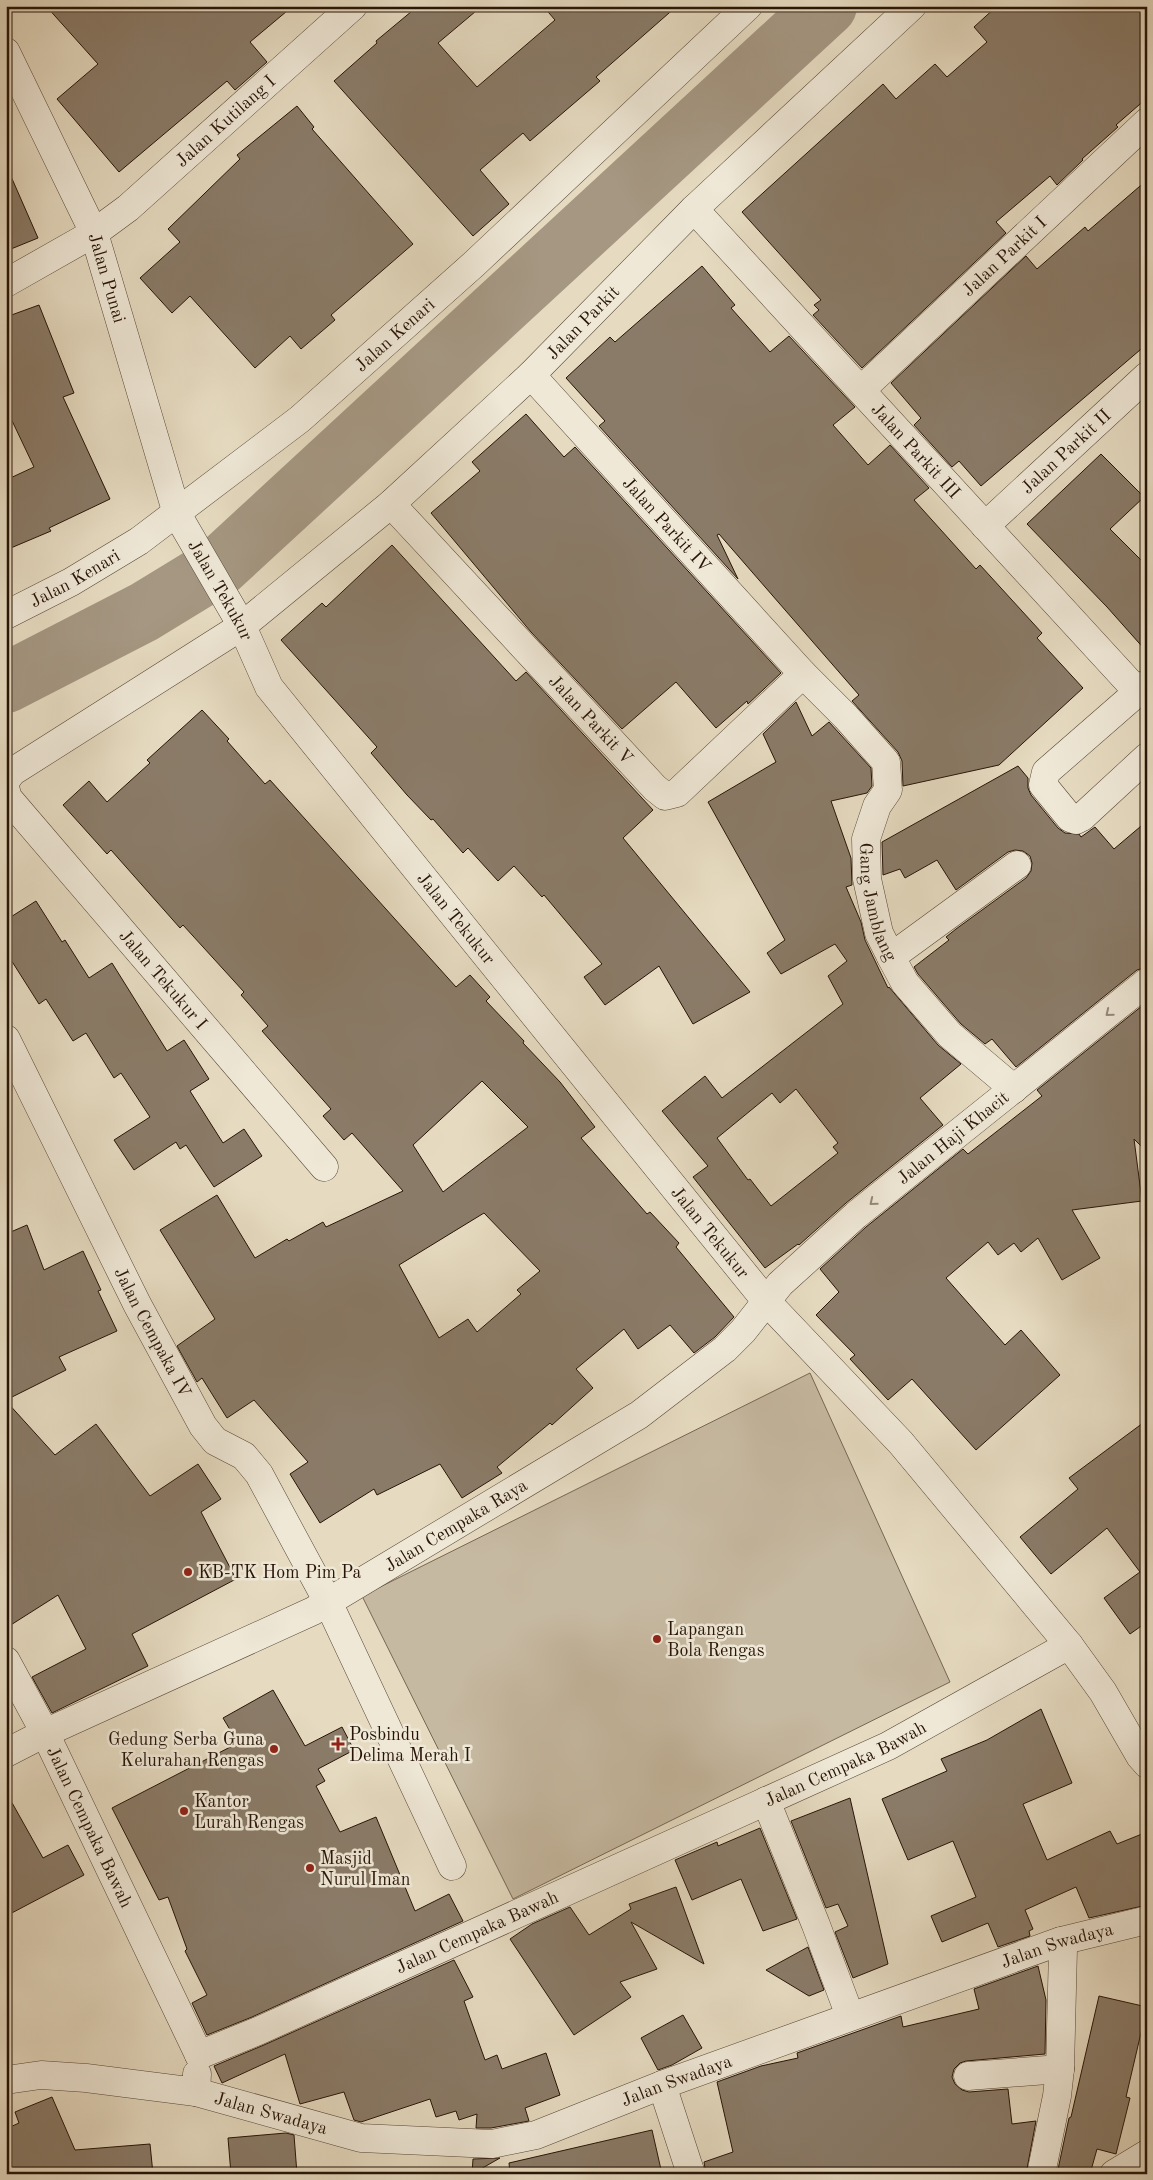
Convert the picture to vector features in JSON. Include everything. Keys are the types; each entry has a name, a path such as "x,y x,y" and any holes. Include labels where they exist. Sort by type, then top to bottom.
{"street":[{"name":"Jalan Kutilang I","path":"6,283 94,233 128,208 353,6"},
{"name":"Jalan Kenari","path":"6,615 71,582 139,541 181,523 474,264 748,6"},
{"name":"Jalan Parkit","path":"242,626 391,504 531,375 694,209 912,6"},
{"name":"Jalan Punai","path":"6,52 94,233 181,523"},
{"name":"Jalan Parkit I","path":"861,390 1147,122"},
{"name":"Jalan Parkit III","path":"694,209 985,526 1142,688"},
{"name":"Jalan Parkit IV","path":"531,375 803,674"},
{"name":"Jalan Parkit II","path":"985,526 1147,376"},
{"name":"Jalan Parkit V","path":"391,504 655,788 665,796 677,793 803,674"},
{"name":"Jalan Tekukur","path":"181,523 242,626 269,687 766,1301 901,1443 1069,1645 1103,1692 1140,1756 1147,1764"},
{"path":"6,780 12,772 242,626"},
{"name":"Gang Jamblang","path":"803,674 846,717 886,762 888,790 878,806 866,839 867,879 879,933 905,983 950,1035 1014,1089"},
{"path":"1142,688 1046,772 1043,785 1070,818 1076,820 1082,817 1147,757"},
{"name":"Jalan Tekukur I","path":"6,791 8,798 324,1167"},
{"path":"891,956 1017,865"},
{"name":"Jalan Haji Khacit","path":"766,1301 780,1284 856,1215 1145,987"},
{"name":"Jalan Cempaka IV","path":"6,1039 137,1304 202,1426 214,1441 244,1456 259,1474 328,1602 452,1866"},
{"name":"Jalan Cempaka Raya","path":"6,1753 45,1733 313,1611 638,1415 725,1349 743,1331 766,1301"},
{"name":"Jalan Cempaka Bawah","path":"6,1662 45,1733 199,2055 258,2031 888,1746 1069,1645"},
{"path":"766,1801 850,2016"},
{"name":"Jalan Swadaya","path":"6,2080 41,2075 86,2078 196,2092 361,2138 492,2144 536,2135 662,2085 1061,1941 1147,1920"},
{"path":"1040,2174 1057,2096 1060,2070 1063,1949 1061,1941"},
{"path":"196,2092 199,2055"},
{"path":"968,2076 1060,2070"},
{"path":"662,2085 691,2174"},
{"path":"1114,2174 1147,2154"}],"shaded area":[{"name":"Lapangan Bola Rengas","path":"810,1373 950,1682 513,1899 362,1596"}],"building":[{"path":"46,6 293,6 250,42 267,62 235,90 227,81 119,172 57,99 98,64"},
{"path":"418,6 482,6 438,43 477,87 555,20 543,6 677,6 596,77 600,81 530,141 523,133 480,170 509,204 473,236 334,81 377,43 376,41"},
{"path":"997,6 1147,6 1147,98 1116,125 1118,127 1082,159 1057,185 1050,176 996,222 1006,233 862,368 813,315 819,310 814,305 821,300 742,212 883,84 896,99 935,64 947,77 987,42 974,27"},
{"path":"297,106 314,127 312,129 413,244 331,315 335,320 301,349 290,336 255,368 190,296 172,313 140,278 180,242 168,229 240,159 237,155"},
{"path":"6,165 38,238 6,251"},
{"path":"1147,180 1147,344 981,486 959,461 952,467 914,425 921,418 891,383 1026,256 1037,269 1085,227 1088,231"},
{"path":"702,266 735,305 731,308 770,352 789,336 855,407 833,425 868,465 890,445 929,488 914,500 976,569 980,565 1042,633 1037,638 1083,688 999,765 903,786 902,761 898,752 852,701 859,695 719,534 717,535 738,579 599,426 605,421 566,378 610,337 615,342"},
{"path":"39,305 74,393 63,397 110,499 49,528 51,531 6,550 6,480 34,467 6,408 6,317"},
{"path":"526,414 564,457 575,447 781,673 748,704 747,701 716,728 676,682 622,729 531,632 431,513 480,471 472,462"},
{"path":"1101,454 1144,497 1110,529 1147,566 1147,652 1107,607 1027,524"},
{"path":"392,545 516,681 526,672 653,810 623,838 750,992 693,1024 659,966 605,1005 584,977 602,964 544,895 542,897 514,866 498,881 468,848 463,853 433,819 431,820 407,795 371,753 377,747 281,640 322,603 326,607"},
{"path":"796,702 812,736 829,722 871,768 872,786 867,793 831,801 851,858 852,885 846,887 861,922 865,940 888,988 938,1045 961,1064 920,1098 943,1125 846,1203 799,1245 765,1268 693,1177 708,1166 662,1111 705,1076 722,1098 843,1004 828,976 847,961 835,944 781,974 767,953 785,940 708,802 776,762 763,734","holes":["796,1089 838,1143 833,1147 838,1153 771,1206 750,1179 748,1180 717,1138 772,1093 780,1103"]},
{"path":"202,710 229,739 227,741 265,784 270,780 456,987 470,975 490,997 486,1001 560,1082 595,1127 581,1138 647,1214 650,1212 679,1243 676,1247 734,1317 715,1337 694,1353 670,1325 638,1349 624,1329 576,1369 593,1388 552,1425 550,1423 497,1467 502,1473 462,1498 440,1464 377,1495 374,1489 320,1523 290,1474 308,1462 254,1400 227,1418 202,1378 197,1382 177,1346 215,1319 160,1230 217,1195 255,1258 287,1239 289,1241 323,1222 326,1227 403,1191 352,1133 344,1140 323,1116 331,1109 262,1031 268,1026 241,995 244,992 183,925 180,928 111,850 107,854 63,805 89,781 107,802 150,763 147,760","holes":["482,1081 528,1127 443,1192 413,1145","484,1213 540,1271 517,1290 521,1294 477,1332 468,1319 439,1338 399,1265"]},
{"path":"1018,766 1028,778 1028,788 1031,795 1058,828 1065,833 1079,834 1081,837 1095,827 1114,849 1147,821 1147,967 1137,970 1016,1067 992,1039 985,1044 961,1024 914,967 949,940 946,937 956,929 1026,878 1031,871 1032,863 1030,856 1023,851 1015,850 1008,852 956,890 937,860 905,878 900,869 883,875 882,842"},
{"path":"36,901 62,942 65,940 89,978 112,963 167,1051 184,1040 209,1079 190,1091 223,1143 244,1129 262,1156 214,1187 186,1145 180,1149 176,1142 134,1170 114,1140 150,1117 121,1073 114,1078 86,1033 73,1041 46,999 39,1004 6,952 6,920"},
{"path":"1147,1002 1147,1152 1134,1139 1142,1201 1072,1210 1100,1258 1062,1280 1038,1238 1021,1252 1014,1243 998,1255 988,1242 946,1278 1005,1345 1021,1330 1060,1375 976,1450 912,1379 888,1400 850,1359 855,1355 816,1315 839,1292 820,1269 866,1227 963,1149 968,1154 1042,1096 1037,1090"},
{"path":"27,1225 44,1270 83,1251 101,1290 98,1291 117,1331 59,1357 66,1370 6,1400 6,1234"},
{"path":"6,1401 55,1455 96,1424 150,1496 198,1464 221,1499 201,1512 236,1579 132,1634 148,1666 52,1713 32,1677 86,1649 58,1595 6,1628"},
{"path":"1147,1420 1147,1622 1130,1634 1104,1598 1140,1572 1107,1528 1051,1574 1020,1537 1078,1489 1069,1478"},
{"path":"273,1690 305,1746 342,1727 354,1750 318,1769 325,1781 316,1786 340,1832 376,1817 415,1911 449,1894 463,1921 252,2017 207,2035 192,2003 207,1995 185,1951 187,1949 168,1897 159,1900 112,1808 238,1743 223,1718"},
{"path":"1041,1709 1072,1783 1023,1804 1047,1860 1110,1831 1117,1844 1147,1832 1147,1905 1089,1918 1076,1887 1025,1910 1033,1929 1029,1931 1030,1936 998,1947 988,1923 942,1942 931,1916 976,1897 953,1841 908,1860 882,1799 947,1771 941,1759 987,1740"},
{"path":"6,1792 43,1858 68,1845 84,1875 6,1916"},
{"path":"850,1798 888,1964 853,1978 835,1932 848,1926 838,1904 826,1908 791,1821"},
{"path":"760,1828 797,1919 763,1931 741,1879 692,1900 675,1860 717,1842 718,1846"},
{"path":"676,1887 704,1964 631,1922 657,1969 620,1982 631,1997 574,2035 510,1939 532,1924 570,1907 589,1935 631,1909 629,1904"},
{"path":"808,1947 824,1990 809,1996 766,1970"},
{"path":"454,1960 473,1997 464,2001 485,2060 497,2055 502,2069 546,2053 560,2095 525,2108 529,2121 491,2128 476,2128 477,2114 459,2120 456,2111 436,2117 430,2099 361,2122 354,2120 344,2092 300,2104 285,2054 222,2083 214,2066"},
{"path":"1038,1966 1046,2000 1045,2054 966,2061 960,2063 954,2069 952,2077 955,2084 962,2090 969,2092 1008,2089 1012,2124 1036,2121 1026,2174 706,2174 704,2162 733,2152 717,2082 761,2066 798,2058 797,2053 901,2016 903,2027 979,2009 974,1989"},
{"path":"1099,1996 1147,2007 1126,2097 1130,2098 1116,2154 1097,2149 1090,2174 1057,2174 1069,2118 1071,2117"},
{"path":"683,2015 702,2048 672,2065 658,2070 641,2038"},
{"path":"52,2097 75,2150 150,2144 153,2174 6,2174 6,2129 19,2123 15,2112"},
{"path":"652,2130 662,2174 510,2174 509,2163"},
{"path":"286,2133 294,2135 297,2174 231,2174 228,2138"},
{"path":"500,2158 472,2174 473,2159"}],"waterway":[{"path":"6,683 144,612 221,565 827,6"}],"place":[{"name":"KB-TK Hom Pim Pa","path":"188,1572"},
{"name":"Lapangan Bola Rengas","path":"657,1639"},
{"name":"Posbindu Delima Merah I","path":"338,1744"},
{"name":"Gedung Serba Guna Kelurahan Rengas","path":"274,1749"},
{"name":"Kantor Lurah Rengas","path":"184,1811"},
{"name":"Masjid Nurul Iman","path":"310,1868"}]}
